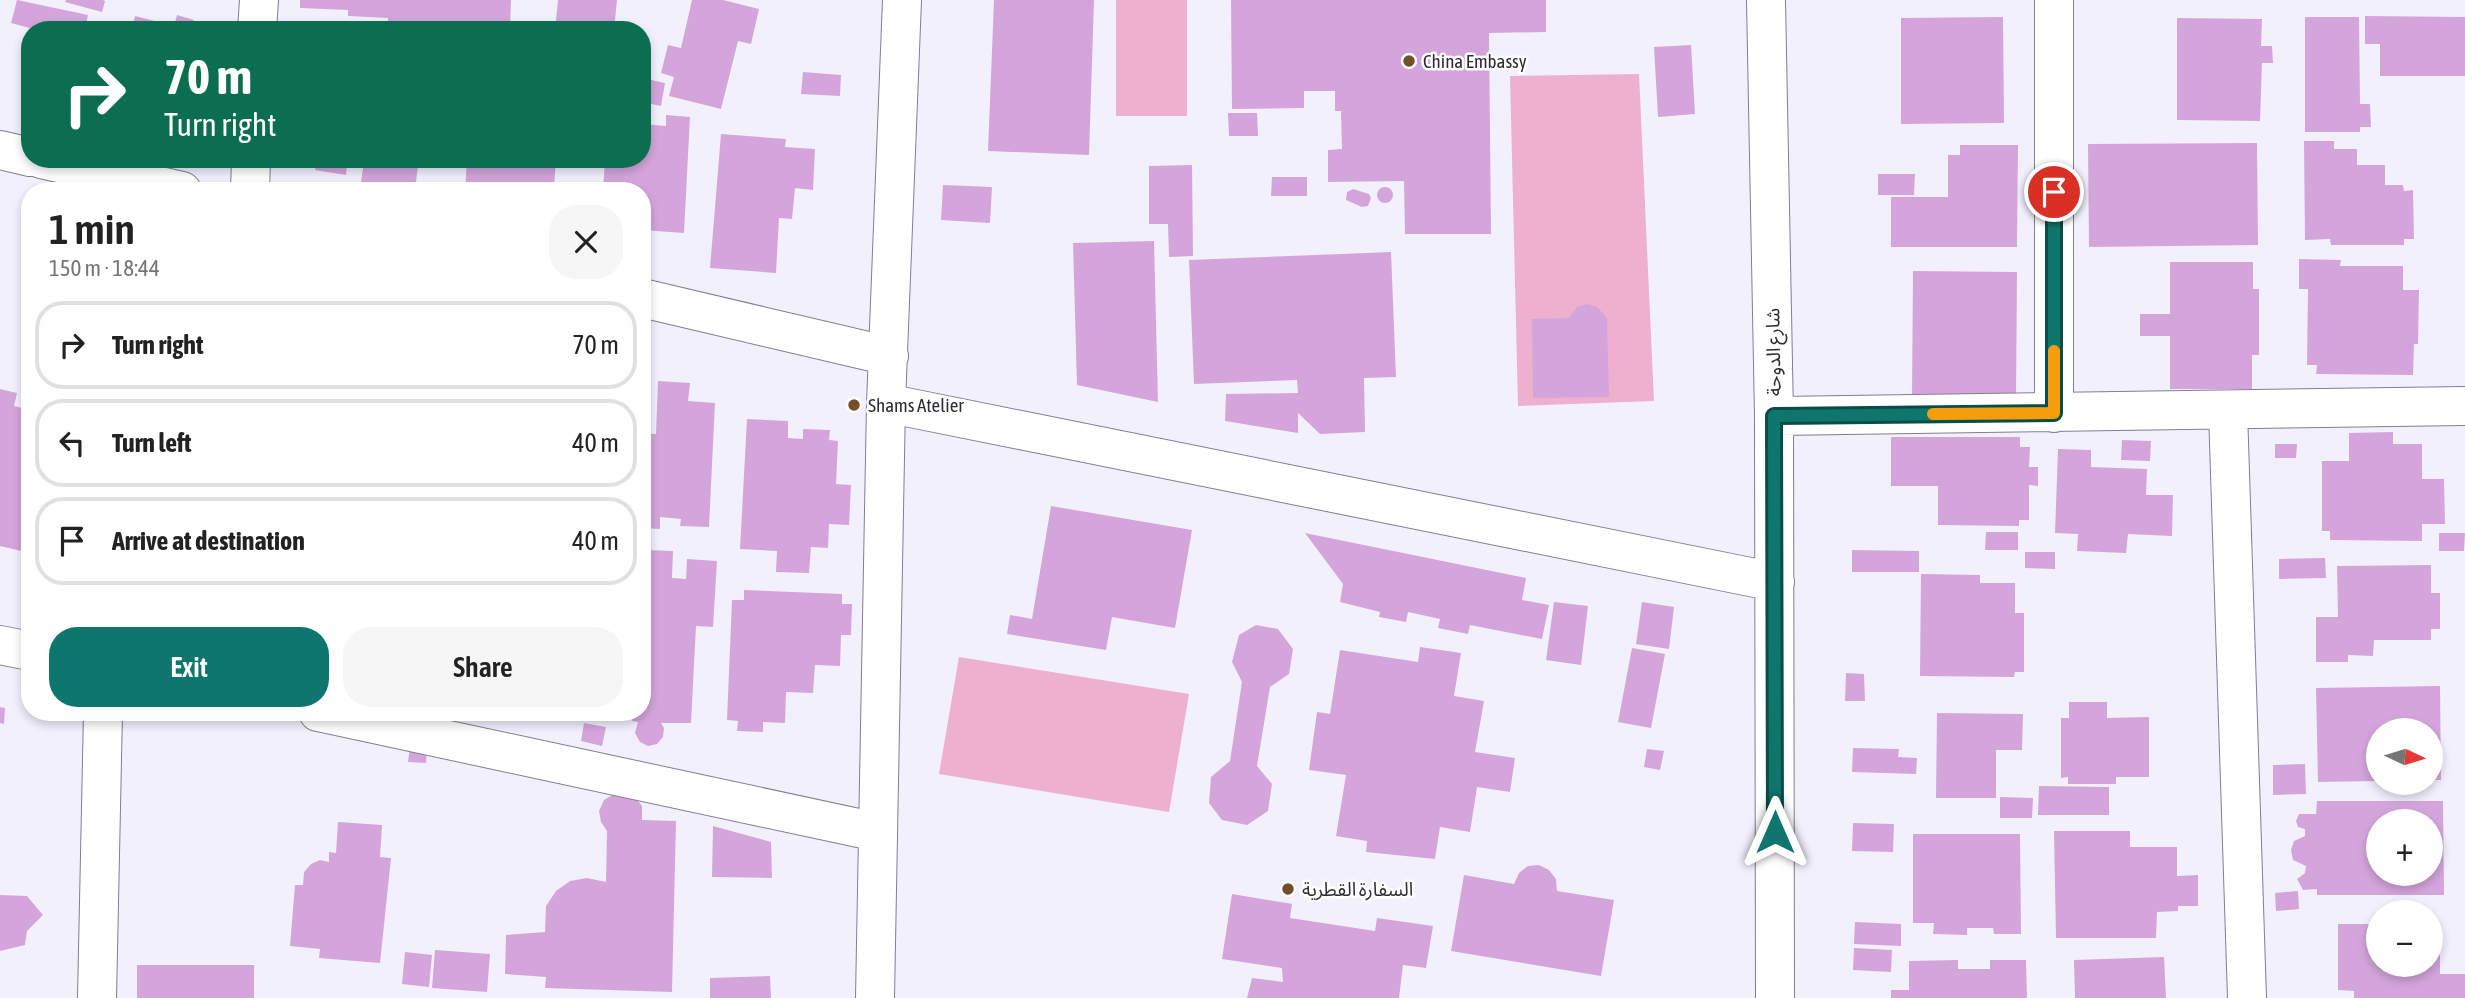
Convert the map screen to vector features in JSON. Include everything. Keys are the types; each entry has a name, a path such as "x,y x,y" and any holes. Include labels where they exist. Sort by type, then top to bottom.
{"street":[{"path":"258,21 259,0"},
{"path":"875,998 886,404 902,0"},
{"name":"شارع الدوحة","path":"1766,0 1774,416 1775,998"},
{"path":"2053,0 2054,413"},
{"path":"0,150 21,155"},
{"path":"80,168 142,182"},
{"path":"651,300 889,356"},
{"path":"886,404 1775,582"},
{"path":"1774,416 2465,406"},
{"path":"2228,411 2247,998"},
{"path":"0,645 21,649"},
{"path":"97,998 103,721"},
{"path":"360,721 877,832"}],"shaded area":[{"path":"1116,0 1187,0 1187,116 1116,116"},
{"path":"1639,74 1654,401 1518,406 1510,76"},
{"path":"959,657 1189,694 1169,812 939,774"}],"building":[{"path":"17,0 88,15 87,21 21,21 21,26 11,23"},
{"path":"300,0 511,0 510,21 388,21 388,18 348,16 348,10 300,8"},
{"path":"558,0 617,0 615,21 556,21"},
{"path":"692,0 723,0 759,9 751,44 738,41 721,109 669,96 674,77 661,73 668,45 681,48"},
{"path":"994,0 1094,0 1089,155 988,151"},
{"path":"1231,0 1546,0 1546,32 1489,33 1491,234 1405,234 1404,181 1328,182 1328,150 1342,149 1341,111 1335,111 1335,91 1304,91 1304,108 1232,109"},
{"path":"105,1 102,12 65,2"},
{"path":"177,15 194,20 194,21 175,21"},
{"path":"135,16 155,21 134,21"},
{"path":"2365,16 2465,17 2465,76 2380,76 2380,44 2365,44"},
{"path":"2003,17 2004,123 1901,124 1901,18"},
{"path":"2305,17 2359,17 2360,104 2370,104 2371,127 2360,127 2360,132 2305,132"},
{"path":"2177,18 2262,19 2261,46 2272,46 2273,63 2262,63 2260,121 2177,120"},
{"path":"1691,45 1695,114 1658,117 1654,47"},
{"path":"803,72 841,75 840,96 801,94"},
{"path":"651,80 665,83 661,106 651,104"},
{"path":"1228,113 1257,113 1258,136 1229,136"},
{"path":"666,115 690,117 684,233 651,231 651,182 604,182 604,168 651,168 651,125 666,126"},
{"path":"721,134 786,139 785,147 815,149 813,190 795,188 792,219 779,218 776,273 710,268"},
{"path":"2304,141 2334,141 2334,149 2357,149 2357,165 2385,165 2385,185 2403,185 2404,191 2413,190 2414,239 2404,239 2404,245 2331,245 2330,239 2305,240"},
{"path":"2257,143 2258,245 2089,247 2088,144"},
{"path":"1960,145 2018,145 2017,247 1891,247 1891,197 1948,197 1948,155 1960,155"},
{"path":"1192,165 1193,256 1169,257 1168,224 1149,224 1149,166"},
{"path":"315,168 347,168 346,175"},
{"path":"363,168 418,168 416,182 361,182"},
{"path":"466,168 555,168 554,182 466,182"},
{"path":"1878,174 1915,174 1914,195 1878,195"},
{"path":"1272,177 1307,177 1307,196 1271,196"},
{"path":"943,185 992,187 990,223 941,220"},
{"path":"1382,187 1388,187 1393,195 1391,201 1382,203 1377,198 1377,192"},
{"path":"1353,189 1369,194 1371,198 1368,206 1362,207 1346,200 1347,192"},
{"path":"1154,241 1158,402 1077,385 1073,243"},
{"path":"1391,252 1396,377 1364,378 1365,432 1320,434 1298,413 1298,433 1225,421 1226,394 1298,393 1297,380 1194,384 1189,260"},
{"path":"2299,259 2341,260 2340,266 2403,266 2403,290 2419,290 2418,344 2414,344 2413,375 2316,374 2317,365 2307,365 2308,289 2299,289"},
{"path":"2170,262 2253,262 2253,289 2259,289 2259,355 2252,355 2252,389 2170,389 2170,336 2140,336 2140,314 2170,314"},
{"path":"1913,271 2017,272 2016,397 1912,396"},
{"path":"1587,304 1597,307 1607,318 1609,397 1533,398 1532,319 1569,318 1577,307"},
{"path":"658,381 690,383 688,401 715,403 709,527 680,526 681,519 660,517 660,529 651,528 651,434 656,434"},
{"path":"0,389 17,393 14,406 21,408 21,551 0,546"},
{"path":"747,419 788,421 788,438 803,439 803,429 830,430 829,440 838,441 836,484 851,485 849,525 829,524 828,548 811,547 809,573 776,572 777,551 740,549"},
{"path":"2393,432 2393,444 2422,444 2422,479 2444,479 2445,524 2422,524 2422,541 2330,540 2330,531 2322,531 2322,461 2349,461 2349,433"},
{"path":"1891,437 2020,437 2020,447 2030,447 2029,467 2038,467 2038,486 2029,485 2029,520 2019,520 2019,526 1938,525 1938,486 1891,486"},
{"path":"2122,440 2151,441 2150,461 2121,460"},
{"path":"2275,444 2297,444 2296,458 2275,458"},
{"path":"2058,449 2091,450 2091,467 2147,469 2146,495 2173,495 2172,536 2128,534 2126,553 2077,551 2078,534 2055,533"},
{"path":"1051,506 1192,530 1175,628 1112,617 1106,650 1007,634 1010,615 1032,619"},
{"path":"1986,532 2018,532 2018,550 1985,550"},
{"path":"1305,533 1526,578 1522,600 1549,605 1542,639 1470,625 1468,634 1438,628 1440,619 1408,612 1406,622 1379,617 1380,612 1340,602 1343,584"},
{"path":"2439,533 2465,533 2464,551 2439,551"},
{"path":"651,550 673,551 672,578 686,579 687,559 717,561 713,627 696,626 691,723 661,723 664,728 663,737 657,744 648,746 640,742 635,733 638,722 632,721 651,721"},
{"path":"1852,550 1919,551 1919,572 1852,572"},
{"path":"2025,552 2055,552 2055,569 2025,568"},
{"path":"2325,558 2326,578 2279,579 2279,559"},
{"path":"2431,565 2431,593 2440,593 2440,629 2431,629 2431,640 2374,640 2373,656 2348,655 2348,662 2316,662 2316,617 2338,617 2337,566"},
{"path":"1921,574 1980,575 1980,583 2015,583 2015,613 2024,613 2024,672 2015,672 2014,677 1920,676"},
{"path":"744,590 842,594 842,604 852,604 851,635 841,635 840,666 815,665 813,693 786,692 785,723 763,722 763,732 737,731 738,721 727,720 732,600 744,600"},
{"path":"1554,602 1588,606 1581,665 1546,660"},
{"path":"1642,602 1674,607 1669,649 1636,644"},
{"path":"1256,625 1278,629 1293,649 1289,674 1270,687 1257,766 1272,784 1268,811 1247,825 1222,820 1209,803 1211,777 1230,761 1242,682 1232,662 1239,635"},
{"path":"1420,647 1461,653 1454,696 1484,701 1475,752 1515,758 1510,792 1477,787 1470,832 1440,827 1435,859 1366,852 1367,841 1336,836 1346,775 1309,770 1317,712 1330,714 1340,650 1418,662"},
{"path":"1632,648 1665,654 1651,728 1618,722"},
{"path":"1846,673 1864,674 1865,701 1845,701"},
{"path":"2440,686 2440,718 2366,718 2366,781 2318,782 2316,688"},
{"path":"2069,702 2107,702 2107,718 2149,717 2149,777 2116,777 2116,784 2068,784 2068,777 2061,778 2061,718 2069,718"},
{"path":"0,707 5,708 4,724 0,723"},
{"path":"1937,713 2023,714 2022,750 1996,750 1996,798 1936,798"},
{"path":"584,723 606,727 602,746 581,741"},
{"path":"410,747 427,748 426,763 408,762"},
{"path":"1853,748 1899,749 1898,757 1917,758 1916,774 1852,772"},
{"path":"1647,749 1664,751 1660,770 1644,767"},
{"path":"2305,764 2306,794 2273,795 2273,765"},
{"path":"2039,786 2109,787 2109,815 2038,815"},
{"path":"614,794 635,797 642,806 642,820 676,821 672,992 545,988 546,977 505,974 506,935 545,932 546,906 556,891 570,881 587,878 606,882 607,831 601,822 599,811 604,800"},
{"path":"2000,797 2033,798 2032,818 2000,818"},
{"path":"2317,801 2443,801 2444,895 2317,895 2317,889 2303,890 2297,879 2305,873 2306,866 2293,860 2291,850 2294,841 2305,836 2305,829 2298,827 2296,821 2299,814 2316,814"},
{"path":"338,822 382,825 380,857 391,858 380,963 319,958 320,949 290,946 295,885 303,885 304,872 311,864 320,860 329,862 329,852 336,853"},
{"path":"1853,823 1894,824 1893,852 1852,851"},
{"path":"713,826 771,842 772,878 712,877"},
{"path":"2054,831 2130,831 2130,847 2177,847 2177,876 2198,875 2198,906 2178,906 2178,911 2157,912 2156,938 2056,938"},
{"path":"1913,834 2020,834 2021,934 1994,934 1993,928 1967,928 1967,935 1933,934 1934,923 1913,923"},
{"path":"1539,865 1549,870 1556,879 1557,891 1614,900 1601,976 1451,951 1464,875 1514,884 1519,873 1528,866"},
{"path":"2298,891 2299,909 2276,911 2275,893"},
{"path":"1232,894 1292,904 1290,918 1375,931 1377,918 1433,926 1426,968 1403,965 1399,998 1247,998 1252,978 1283,982 1282,968 1222,959"},
{"path":"0,895 27,896 43,915 27,931 25,945 0,951"},
{"path":"1855,922 1901,924 1901,946 1854,944"},
{"path":"2338,924 2366,924 2366,977 2443,977 2443,974 2465,974 2465,998 2354,998 2354,991 2338,990"},
{"path":"1854,948 1892,950 1891,972 1853,970"},
{"path":"435,950 490,954 487,992 432,988"},
{"path":"405,952 432,955 429,987 402,984"},
{"path":"2164,957 2166,998 2075,998 2074,960"},
{"path":"1958,960 1958,969 1990,969 1990,960 2026,960 2027,998 1891,998 1891,990 1909,990 1909,961"},
{"path":"137,965 254,965 254,998 137,998"},
{"path":"770,976 771,998 710,998 710,978"}],"slow traffic":[{"path":"1933,414 2054,413 2054,351"}],"place":[{"name":"China Embassy","path":"1409,61"},
{"name":"Shams Atelier","path":"854,405"},
{"name":"السفارة القطرية","path":"1288,889"}],"route":[{"path":"1775,832 1774,416 2054,413 2054,192"}]}
